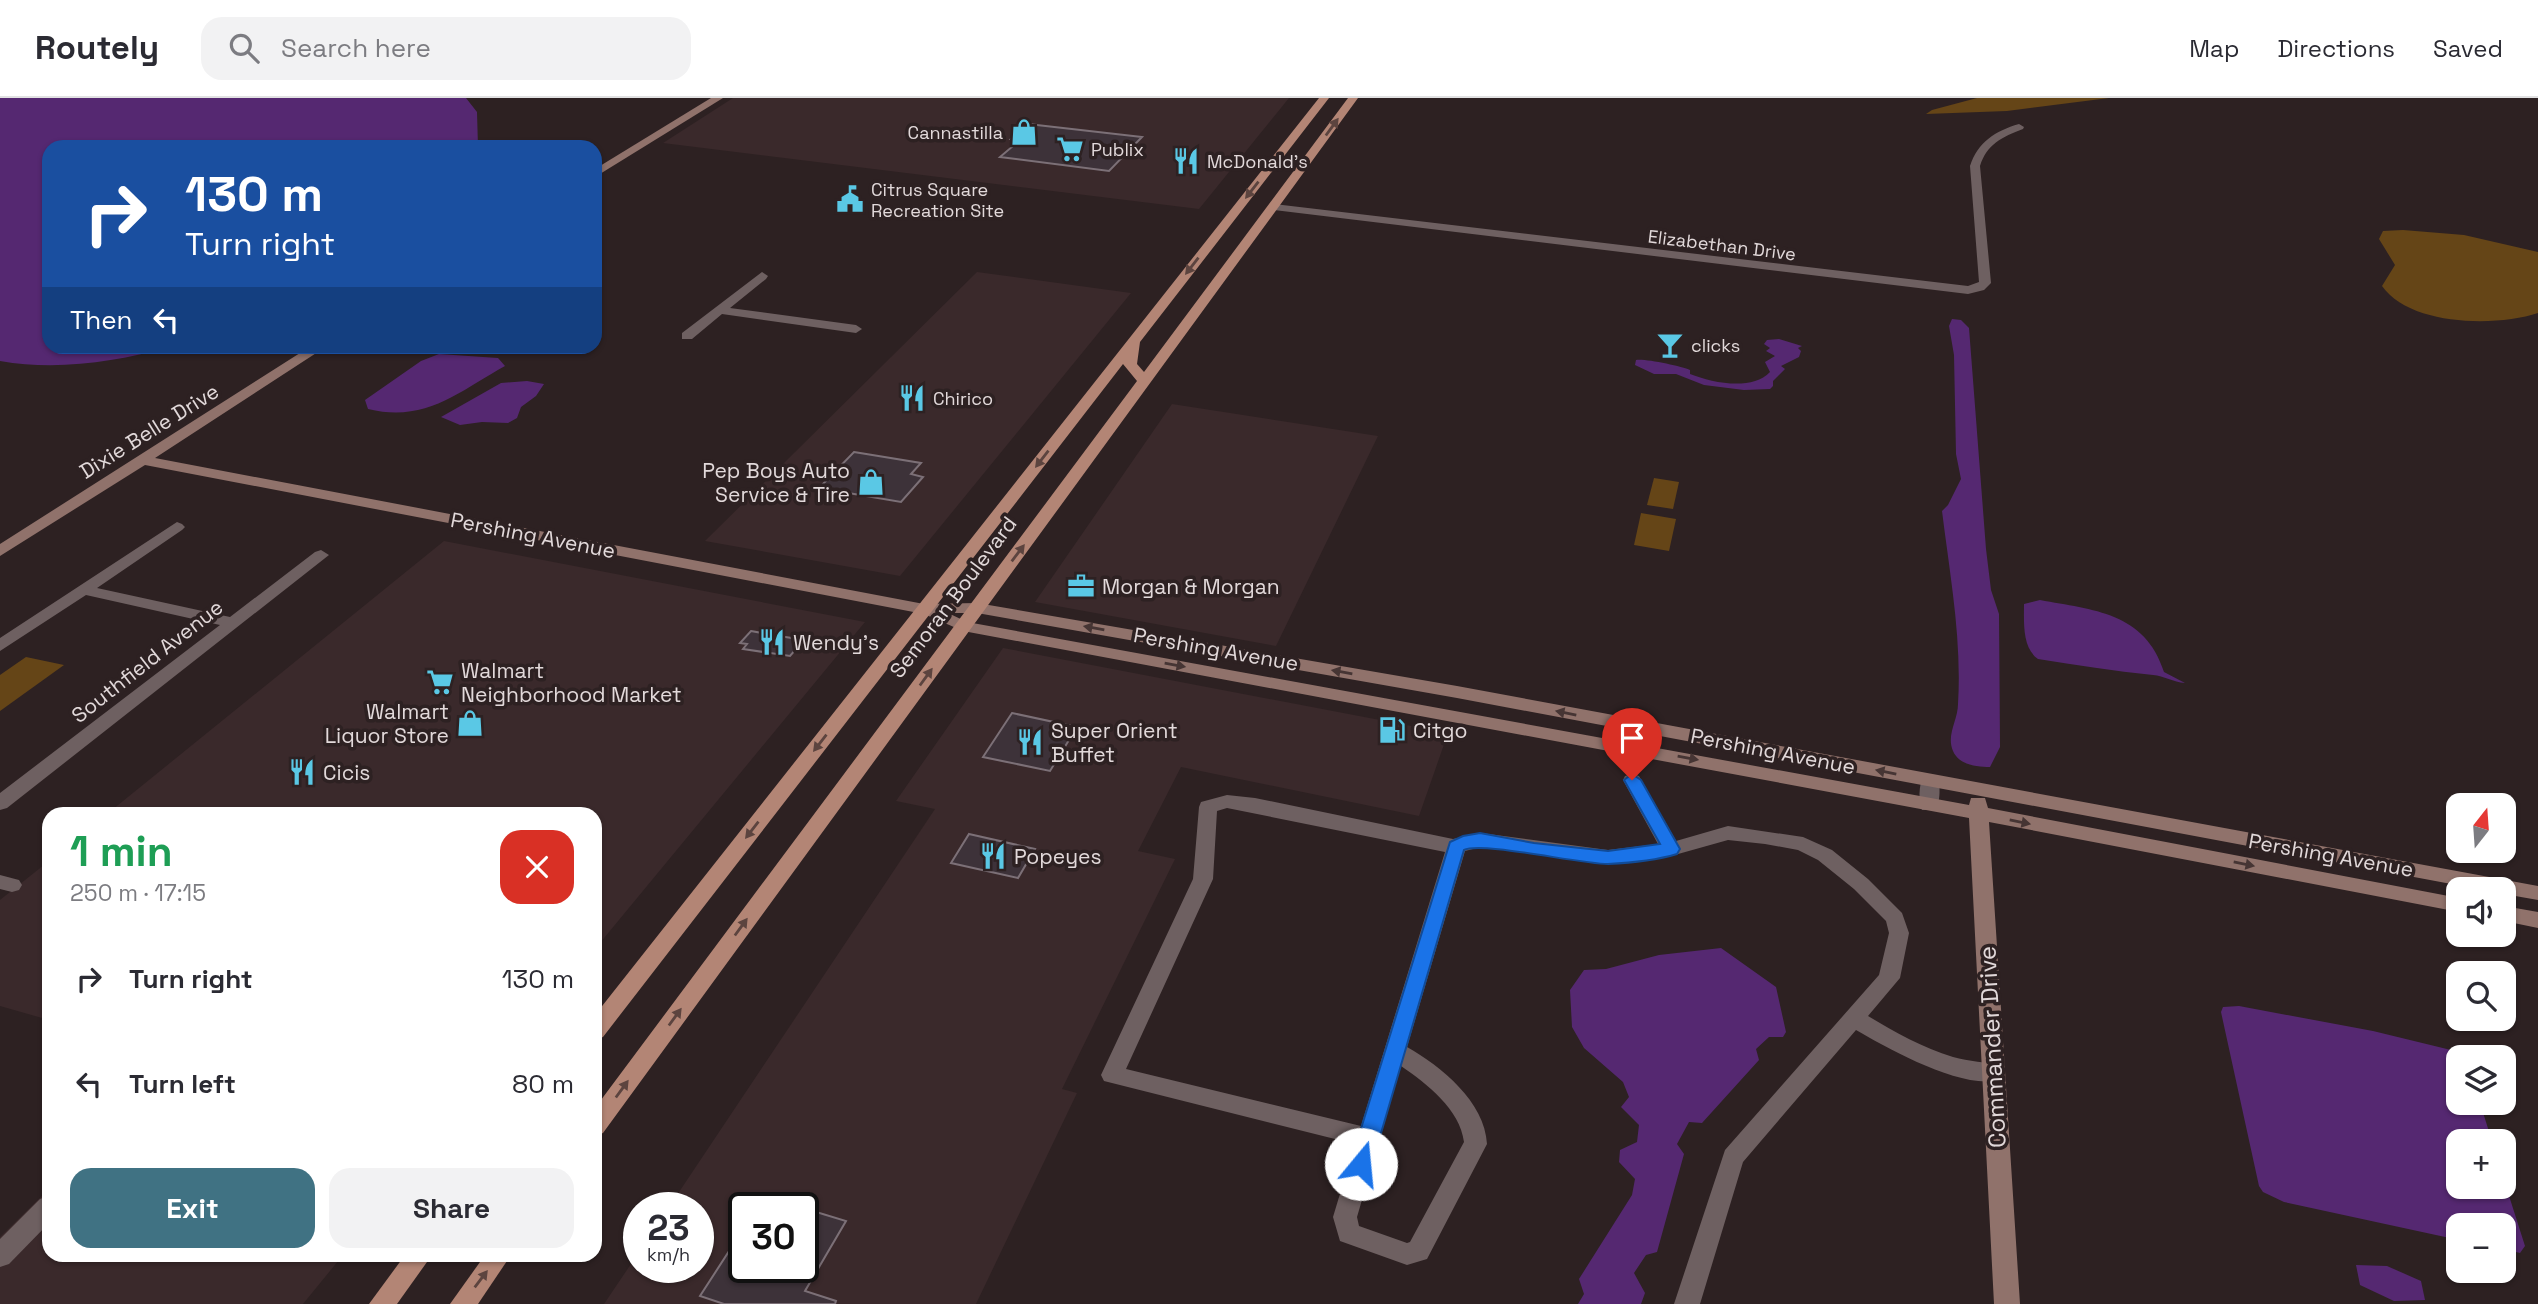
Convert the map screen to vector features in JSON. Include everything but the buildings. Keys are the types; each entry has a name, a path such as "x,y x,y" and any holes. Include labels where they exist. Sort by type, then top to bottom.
{"main road":[{"name":"Semoran Boulevard","path":"602,1022 1134,341 1227,238 1281,152 1324,98"},
{"name":"Semoran Boulevard","path":"602,1116 1353,98"},
{"path":"1281,152 1291,157 1293,163 1276,187 1283,195"},
{"path":"1227,238 1233,263"},
{"path":"1134,341 1130,364 1145,382"},
{"path":"382,1304 415,1262"},
{"path":"463,1304 494,1262"}],"street":[{"path":"602,170 718,98"},
{"name":"Elizabethan Drive","path":"1274,207 1658,255 1968,289 1980,287 1986,282 1975,166 1979,151 2000,134 2019,127"},
{"path":"687,335 762,276"},
{"path":"720,310 856,329"},
{"name":"Dixie Belle Drive","path":"0,551 308,354"},
{"name":"Pershing Avenue","path":"142,460 924,609 977,608 1457,692 2538,893"},
{"path":"0,646 177,527"},
{"name":"Southfield Avenue","path":"0,803 321,555"},
{"path":"83,590 233,623"},
{"name":"Pershing Avenue","path":"924,609 963,626 2446,903"},
{"path":"1632,780 1671,849"},
{"path":"1929,805 1930,780"},
{"name":"Commander Drive","path":"1977,789 2007,1304"},
{"path":"1369,1138 1112,1075 1203,879 1208,807 1227,801 1255,804 1456,847"},
{"path":"1395,1051 1422,1067 1466,1112 1476,1142 1471,1157 1418,1251 1407,1254 1349,1233 1345,1217 1456,847 1463,842 1480,840 1608,857 1671,849 1728,833 1765,836 1804,844 1825,855 1861,884 1895,918 1899,933 1889,978 1761,1121 1733,1157 1687,1304"},
{"path":"2516,916 2538,920"},
{"path":"1855,1019 1896,1043 1932,1059 1974,1072 1994,1073"},
{"path":"0,1256 42,1214"}],"shaded area":[{"path":"0,98 466,98 477,112 478,140 42,140 42,354 141,354 64,365 0,361"},
{"path":"733,98 1289,98 1199,209 663,143"},
{"path":"1977,98 2109,98 2007,111 1926,114"},
{"path":"2383,231 2464,235 2538,252 2538,313 2500,320 2455,320 2412,309 2395,299 2382,286 2395,265 2379,239"},
{"path":"977,272 1131,293 900,576 705,541"},
{"path":"1952,319 1961,320 1969,328 1986,549 1991,590 1999,614 2000,747 1990,767 1964,762 1956,756 1951,745 1959,680 1954,608 1942,511 1961,479 1956,454 1954,355 1949,326"},
{"path":"1779,339 1802,346 1798,348 1801,351 1799,357 1781,366 1785,369 1773,381 1770,389 1744,390 1704,385 1676,374 1654,374 1635,365 1636,360 1654,361 1686,368 1690,370 1690,374 1710,380 1732,384 1753,382 1770,372 1765,362 1775,356 1766,351 1770,348 1764,344 1767,340"},
{"path":"439,354 498,358 505,366 456,395 424,408 407,412 368,409 365,400 421,361"},
{"path":"527,381 544,384 536,396 521,407 517,418 508,423 460,425 441,417 501,383"},
{"path":"1172,404 1378,436 1276,646 1035,602"},
{"path":"1654,478 1679,482 1673,509 1647,505"},
{"path":"1641,513 1676,519 1669,551 1634,545"},
{"path":"444,541 865,622 602,941 602,807 116,807"},
{"path":"2040,600 2098,611 2130,625 2144,637 2155,652 2164,672 2185,683 2157,676 2038,659 2027,642 2024,604"},
{"path":"1003,648 1448,733 1419,816 1181,767 1138,851 1175,859 1062,1089 1077,1093 976,1304 604,1304 623,1276 623,1283 714,1283 714,1192 679,1192 935,809 896,801"},
{"path":"26,657 64,665 0,711 0,675"},
{"path":"42,867 42,1018 0,1006 0,900"},
{"path":"1721,948 1776,987 1786,1032 1783,1037 1769,1037 1756,1049 1759,1060 1702,1123 1689,1122 1677,1144 1684,1154 1657,1252 1646,1255 1634,1273 1645,1293 1641,1304 1578,1304 1584,1294 1579,1279 1632,1195 1635,1179 1619,1162 1620,1150 1637,1142 1639,1125 1621,1107 1629,1097 1623,1082 1584,1048 1572,1027 1570,990 1584,970 1606,969 1659,955"},
{"path":"2239,1006 2373,1031 2446,1049 2446,1115 2484,1115 2488,1129 2446,1129 2446,1199 2510,1199 2514,1213 2446,1213 2446,1237 2284,1202 2263,1192 2259,1186 2221,1012 2223,1007"},
{"path":"42,1196 42,1262 337,1262 303,1304 0,1304 0,1237"},
{"path":"2516,1218 2525,1246 2520,1253 2516,1252"},
{"path":"2356,1265 2387,1266 2421,1281 2425,1300 2394,1301 2360,1285"}],"place":[{"name":"Cannastilla","path":"1024,132"},
{"name":"Publix","path":"1070,149"},
{"name":"McDonald's","path":"1186,161"},
{"name":"Citrus Square Recreation Site","path":"850,199"},
{"name":"clicks","path":"1670,345"},
{"name":"Chirico","path":"912,398"},
{"name":"Pep Boys Auto Service & Tire","path":"871,482"},
{"name":"Morgan & Morgan","path":"1081,586"},
{"name":"Wendy's","path":"772,642"},
{"name":"Walmart Neighborhood Market","path":"440,682"},
{"name":"Walmart Liquor Store","path":"470,723"},
{"name":"Citgo","path":"1392,730"},
{"name":"Super Orient Buffet","path":"1030,742"},
{"name":"Cicis","path":"302,772"},
{"name":"Popeyes","path":"993,856"}],"route":[{"path":"1361,1164 1456,847 1463,842 1480,840 1566,854 1608,857 1671,849 1632,780"}]}
